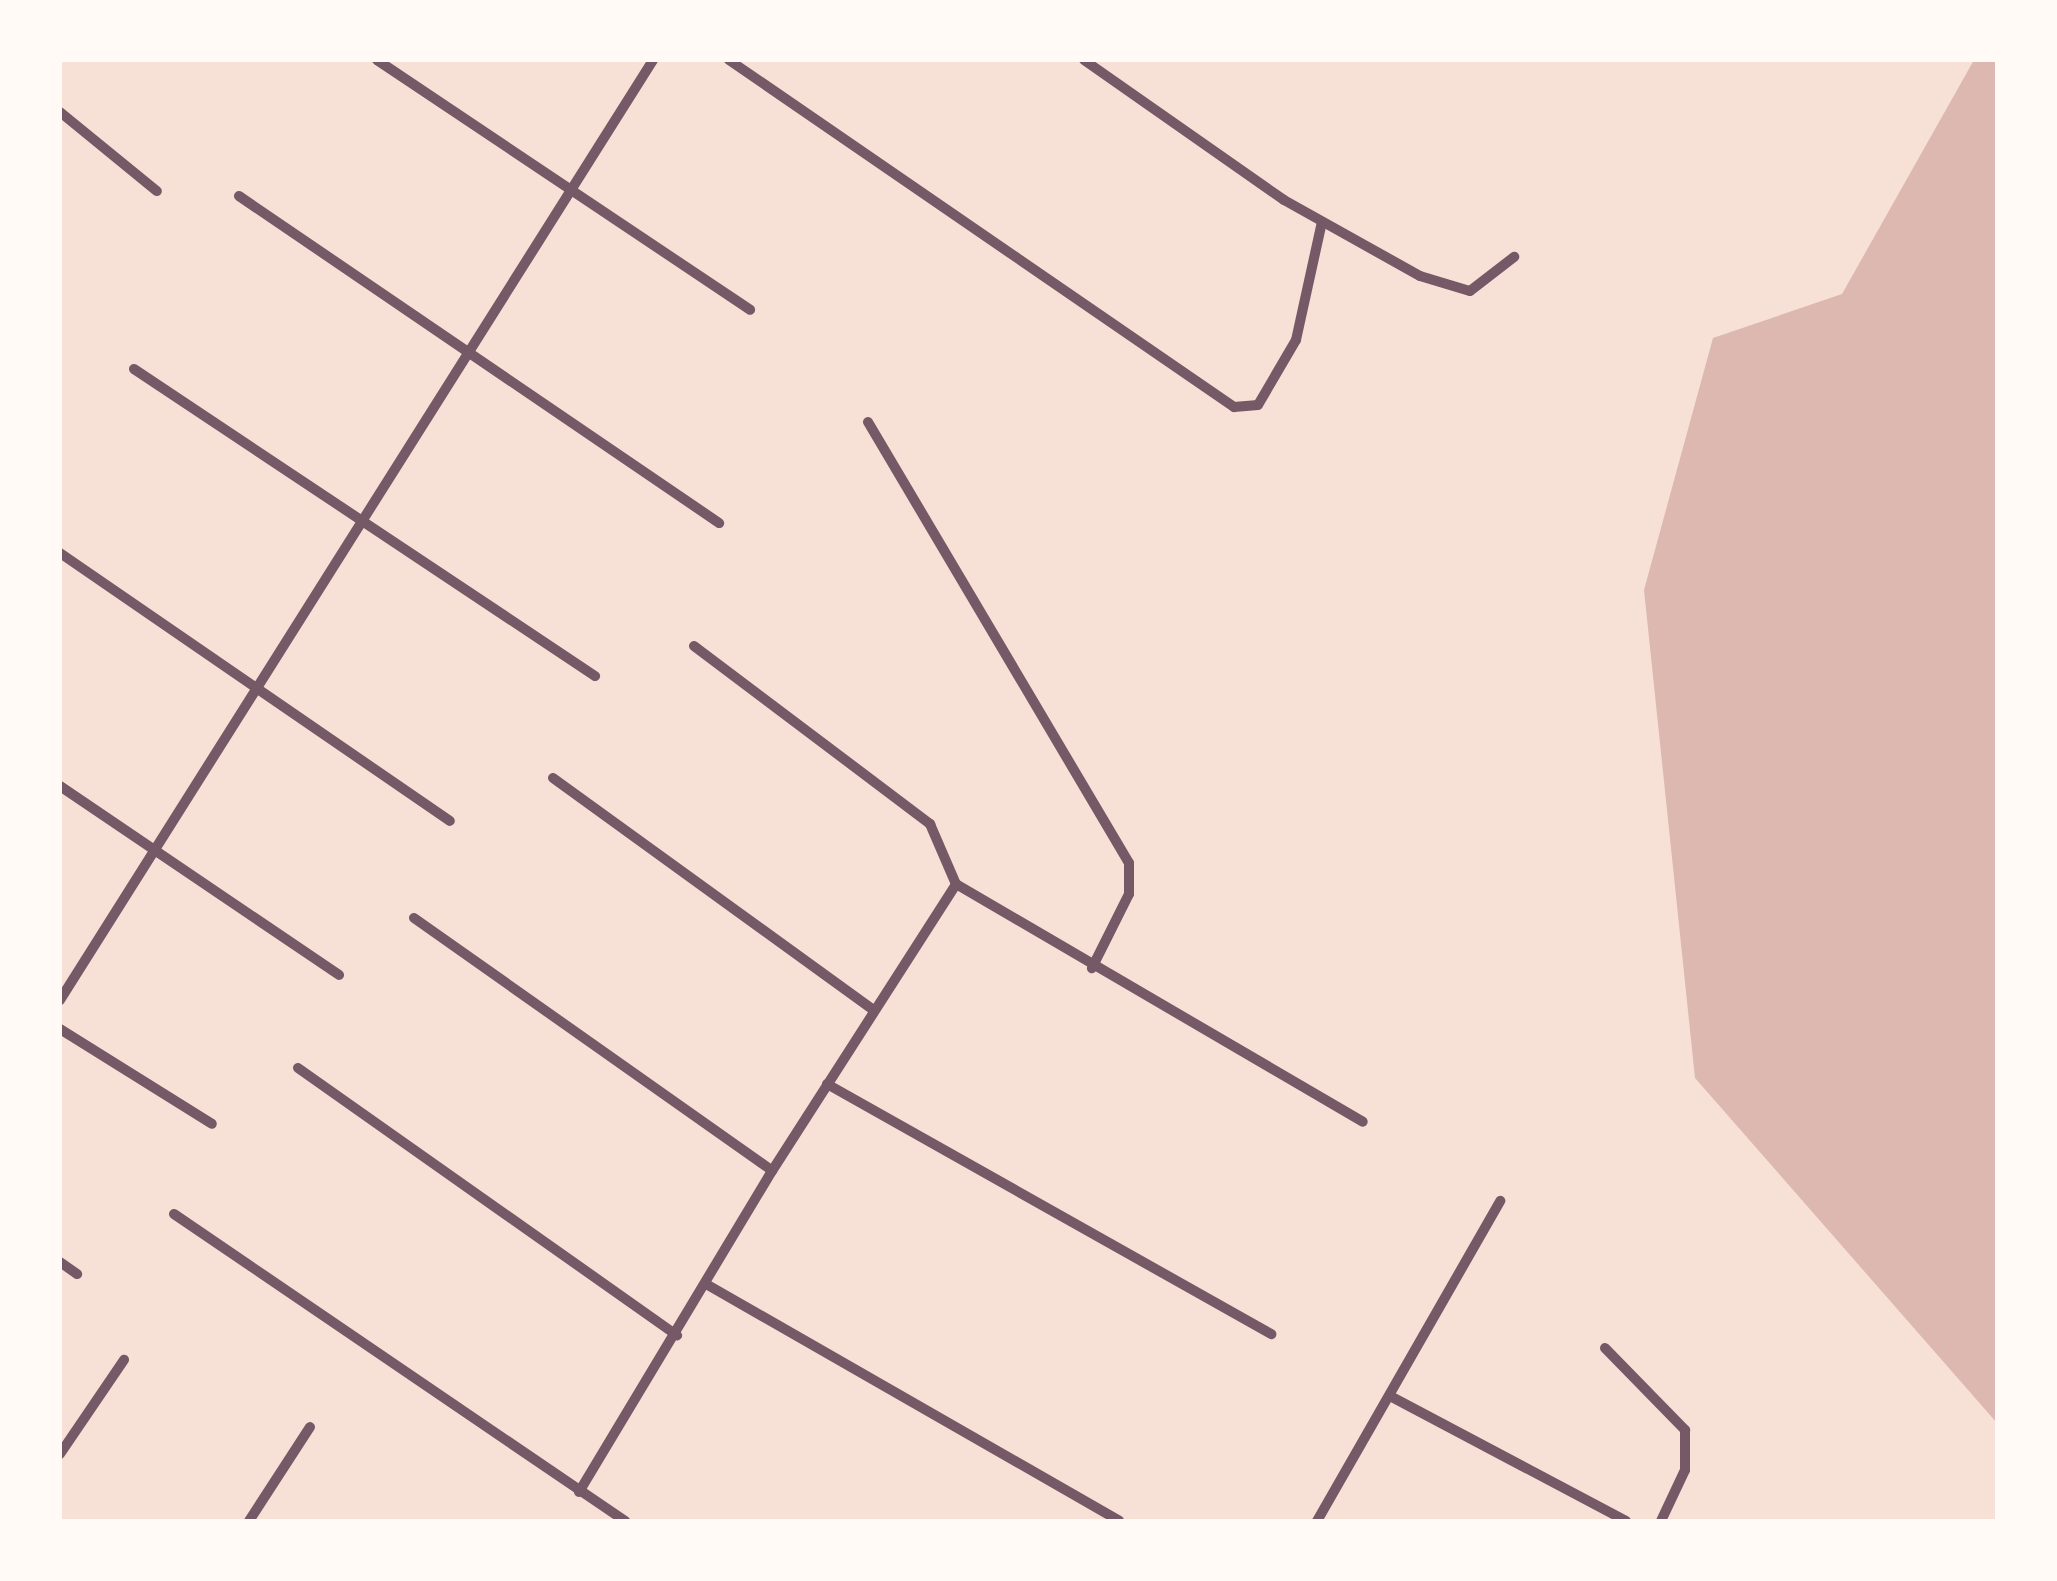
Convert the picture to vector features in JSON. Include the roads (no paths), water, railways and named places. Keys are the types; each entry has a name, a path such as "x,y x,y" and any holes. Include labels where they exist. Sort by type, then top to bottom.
{"street":[{"path":"377,60 572,187 750,310"},
{"path":"60,1000 653,60"},
{"path":"729,60 1234,407 1258,405 1296,340 1322,222"},
{"path":"1084,60 1322,222 1450,290 1478,288 1514,257"},
{"path":"60,112 157,191"},
{"path":"239,196 465,355 719,523"},
{"path":"134,369 595,676"},
{"path":"868,422 1129,863 1129,894 1092,968"},
{"path":"60,553 450,821"},
{"path":"694,646 930,824 956,884 1092,968 1363,1122"},
{"path":"553,778 872,1010"},
{"path":"60,786 339,974"},
{"path":"579,1492 772,1171 956,884"},
{"path":"414,918 772,1171"},
{"path":"60,1029 212,1124"},
{"path":"298,1068 676,1334"},
{"path":"827,1084 1272,1334"},
{"path":"1317,1521 1500,1201"},
{"path":"174,1214 626,1521"},
{"path":"60,1262 77,1274"},
{"path":"706,1284 1119,1521"},
{"path":"1605,1348 1685,1430 1686,1470 1661,1521"},
{"path":"60,1454 124,1360"},
{"path":"1390,1396 1626,1521"},
{"path":"249,1521 310,1428"}]}
